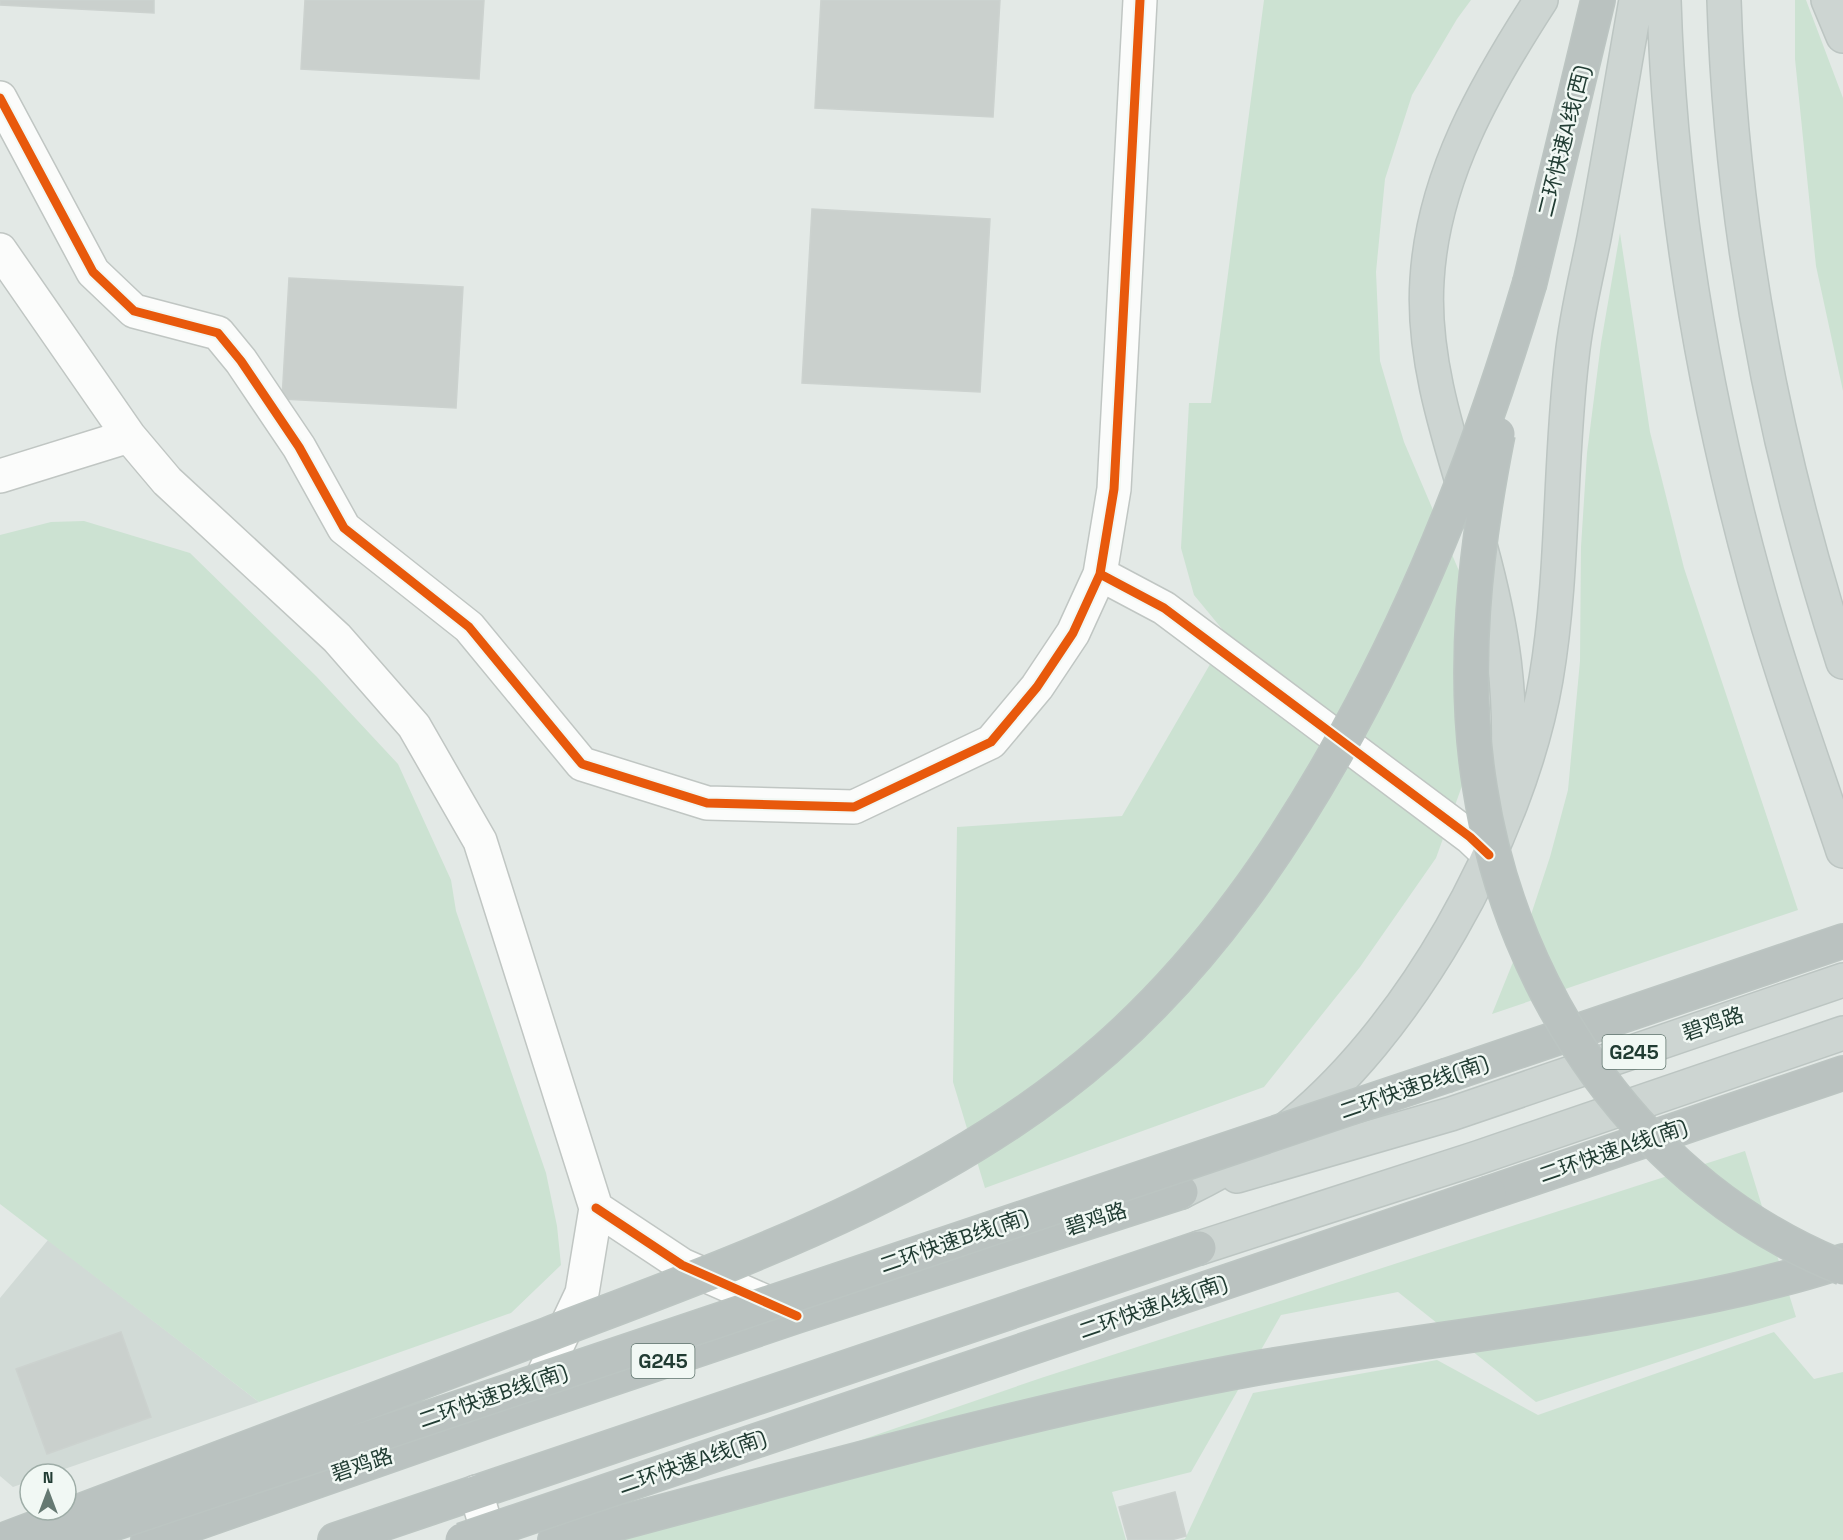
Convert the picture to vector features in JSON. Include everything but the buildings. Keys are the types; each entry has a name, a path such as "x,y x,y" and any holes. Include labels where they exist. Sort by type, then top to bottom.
{"highway":[{"name":"二环快速A线(西)","path":"1530,282 1598,0"},
{"path":"1530,282 1497,436 1487,498 1476,588 1472,646 1472,694 1479,787 1499,878 1534,969 1586,1059 1617,1101 1654,1141 1693,1177 1737,1210 1783,1239 1843,1268"},
{"path":"3,1540 788,1241 876,1200 959,1156 1071,1078 1105,1050 1170,988 1228,919 1282,843 1324,774 1393,645 1444,531 1490,409 1530,282"},
{"name":"二环快速B线(南)","path":"64,1540 1843,941"},
{"name":"二环快速A线(南)","path":"462,1540 1843,1072"},
{"name":"碧鸡路","path":"148,1540 797,1316 1181,1192"},
{"name":"G245","path":"335,1540 1199,1248"},
{"path":"555,1540 1089,1402 1258,1368 1585,1318 1686,1300 1761,1284 1843,1261"}],"main road":[{"path":"1494,845 1507,785 1510,738 1509,692 1503,647 1485,561 1440,400 1428,321 1427,281 1431,241 1440,201 1454,161 1486,90 1541,0"},
{"path":"1181,1192 1216,1176 1274,1138 1313,1106 1342,1076 1396,1011 1421,976 1464,905 1494,845 1531,748 1546,678 1556,598 1565,429 1572,354 1636,0"},
{"path":"1664,0 1668,87 1680,211 1710,396 1756,583 1794,708 1843,851"},
{"path":"1724,0 1733,144 1758,324 1797,506 1843,662"},
{"path":"1828,0 1843,36"},
{"name":"碧鸡路","path":"1181,1192 1451,1113 1830,985"},
{"name":"G245","path":"1199,1248 1477,1158 1836,1035"}],"street":[{"path":"0,98 93,272 134,311 218,333 241,360 299,447 344,528 469,627 582,764 707,803 854,807 991,742 1037,687 1067,642 1100,574 1113,489 1140,0"},
{"path":"0,250 129,436 167,481 337,638 414,726 480,841 596,1208 582,1293 528,1407"},
{"path":"0,476 129,436"},
{"path":"1100,574 1164,608 1470,837 1494,845"},
{"path":"596,1208 682,1265 797,1316"},
{"path":"476,1492 490,1540"}],"shaded area":[{"path":"48,1240 259,1402 78,1464 78,1462 18,1462 18,1485 13,1487 0,1476 0,1298"}],"green space":[{"path":"1264,0 1471,0 1457,19 1412,95 1385,179 1376,272 1380,361 1404,442 1465,585 1467,772 1436,858 1360,967 1264,1087 985,1188 953,1082 957,827 1122,816 1227,635 1194,595 1181,548 1189,403 1211,403"},
{"path":"1795,0 1806,0 1843,98 1843,391 1816,266 1795,59"},
{"path":"1620,233 1650,432 1684,568 1798,910 1492,1014 1526,930 1550,857 1568,790 1580,661 1581,547 1587,453 1601,343"},
{"path":"84,521 190,553 316,676 398,764 451,880 456,911 546,1173 557,1226 561,1265 511,1313 259,1402 0,1204 0,535 51,522"},
{"path":"1745,1151 1796,1317 1536,1402 1398,1292 1281,1315 1191,1472 1112,1492 1126,1540 571,1540 1041,1378"},
{"path":"1774,1332 1814,1379 1843,1372 1843,1540 1180,1540 1185,1539 1253,1393 1437,1360 1538,1415"}],"cycle path":[{"path":"0,98 93,272 134,311 218,333 241,361 299,447 344,528 469,627 582,764 707,803 854,807 991,742 1037,687 1073,633 1100,574 1114,489 1140,0"},
{"path":"1100,574 1164,608 1470,837 1489,855"},
{"path":"596,1208 682,1265 797,1316"}]}
